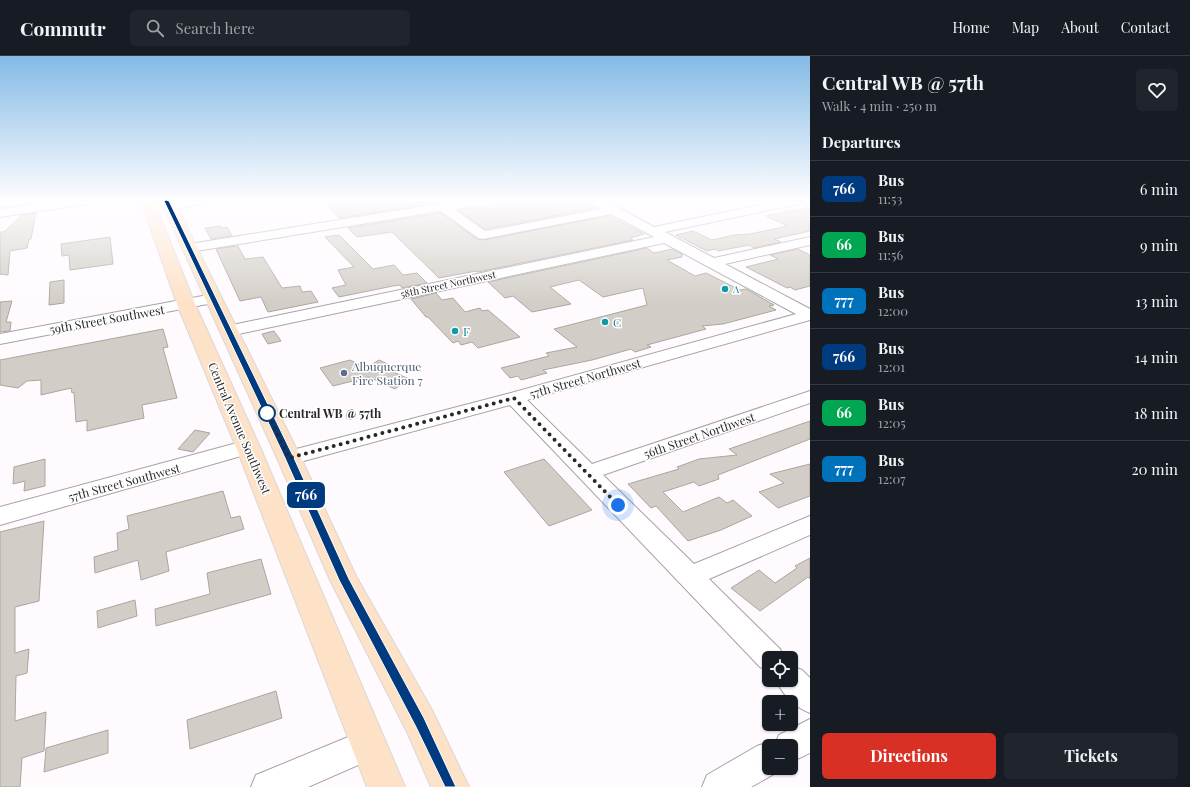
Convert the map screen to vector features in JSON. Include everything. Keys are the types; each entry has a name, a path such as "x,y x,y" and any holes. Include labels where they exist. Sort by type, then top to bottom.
{"main road":[{"name":"Central Avenue Southwest","path":"160,235 186,304 248,447 370,744 386,787"},
{"path":"184,235 289,458 344,580 420,722 450,787"}],"street":[{"path":"190,248 272,235"},
{"path":"661,235 713,263 810,241"},
{"name":"58th Street Northwest","path":"229,331 667,238"},
{"name":"57th Street Northwest","path":"713,263 787,302 807,306"},
{"name":"59th Street Southwest","path":"0,339 213,299"},
{"name":"57th Street Northwest","path":"289,458 514,398 807,306"},
{"name":"56th Street Northwest","path":"587,473 810,397"},
{"path":"514,398 763,651"},
{"name":"57th Street Southwest","path":"0,516 248,447"},
{"path":"689,577 810,525"},
{"path":"798,687 810,699"},
{"path":"798,742 810,735"},
{"path":"268,787 370,744"},
{"path":"719,787 762,762"}],"building":[{"path":"0,235 32,235 31,239 29,239 27,248 10,251 8,275 0,274"},
{"path":"209,235 232,236 211,239"},
{"path":"339,235 373,269 394,265 403,275 417,273 427,283 402,288 400,285 393,286 339,297 332,288 346,285 338,270 354,267 325,237"},
{"path":"355,235 370,235 357,237"},
{"path":"395,235 472,235 477,239 483,240 509,235 640,235 630,238 633,240 478,272 476,271 439,278"},
{"path":"676,235 702,235 712,240 734,235 791,235 774,239 781,242 754,248 749,245 718,251 715,249 707,251"},
{"path":"110,237 113,264 70,270 69,255 62,256 61,244"},
{"path":"238,246 245,259 263,257 282,288 300,286 302,292 311,291 318,302 268,312 261,297 240,301 216,249"},
{"path":"647,248 654,253 672,249 682,254 682,257 667,260 695,276 706,273 740,290 746,289 774,305 769,306 776,310 723,324 702,326 706,329 647,345 651,347 635,352 631,349 592,360 543,370 547,373 521,380 518,376 510,378 501,368 549,356 546,353 577,347 554,329 647,305 643,288 603,297 579,280 550,287 571,304 532,312 513,296 505,298 488,282"},
{"path":"798,249 810,255 810,286 795,290 790,287 787,288 746,267 778,259 770,255"},
{"path":"64,280 64,303 49,305 50,282"},
{"path":"436,293 442,300 453,298 465,312 480,308 482,311 488,310 520,337 478,348 472,342 461,345 458,341 453,343 428,317 426,317 411,299"},
{"path":"12,301 6,322 11,322 10,331 0,332 0,302"},
{"path":"163,329 168,347 163,348 177,398 142,405 144,418 87,431 87,420 76,422 74,392 72,393 71,388 41,395 41,380 27,381 18,388 0,385 0,360"},
{"path":"274,331 281,341 268,344 262,334"},
{"path":"350,360 366,368 379,360 394,367 389,370 409,379 395,389 369,377 333,386 320,368"},
{"path":"810,421 810,439 718,475 719,479 699,486 694,482 663,492 683,512 719,497 727,503 733,500 752,516 721,530 688,541 656,506 651,508 628,484 679,469 677,467 699,459 737,455 729,449"},
{"path":"195,430 210,433 193,452 178,449"},
{"path":"45,459 45,486 24,491 25,481 13,484 14,467"},
{"path":"544,459 592,510 549,526 504,472"},
{"path":"810,464 810,496 778,508 759,492 784,483 770,474"},
{"path":"223,491 231,518 240,516 244,529 166,552 169,571 141,580 138,560 95,573 94,557 118,550 117,533 129,529 127,516"},
{"path":"44,521 39,601 15,607 15,653 29,649 27,673 16,676 15,721 46,712 44,751 22,758 20,787 0,787 0,532"},
{"path":"810,558 810,579 808,577 760,611 731,588 759,570 775,583 797,568 795,566"},
{"path":"261,559 271,594 156,626 155,609 210,594 207,573"},
{"path":"135,600 137,616 98,628 97,611"},
{"path":"276,691 282,718 190,749 187,720"},
{"path":"108,730 108,753 44,772 46,748"}],"bus line":[{"name":"766","path":"183,235 289,458 344,580 420,722 450,787"}],"place":[{"name":"A","path":"725,289"},
{"name":"C","path":"605,322"},
{"name":"F","path":"455,331"},
{"name":"Albuquerque Fire Station 7","path":"344,373"},
{"name":"Central WB @ 57th","path":"267,413"}],"route":[{"path":"267,413 266,411 289,458 514,398 618,505"}]}
